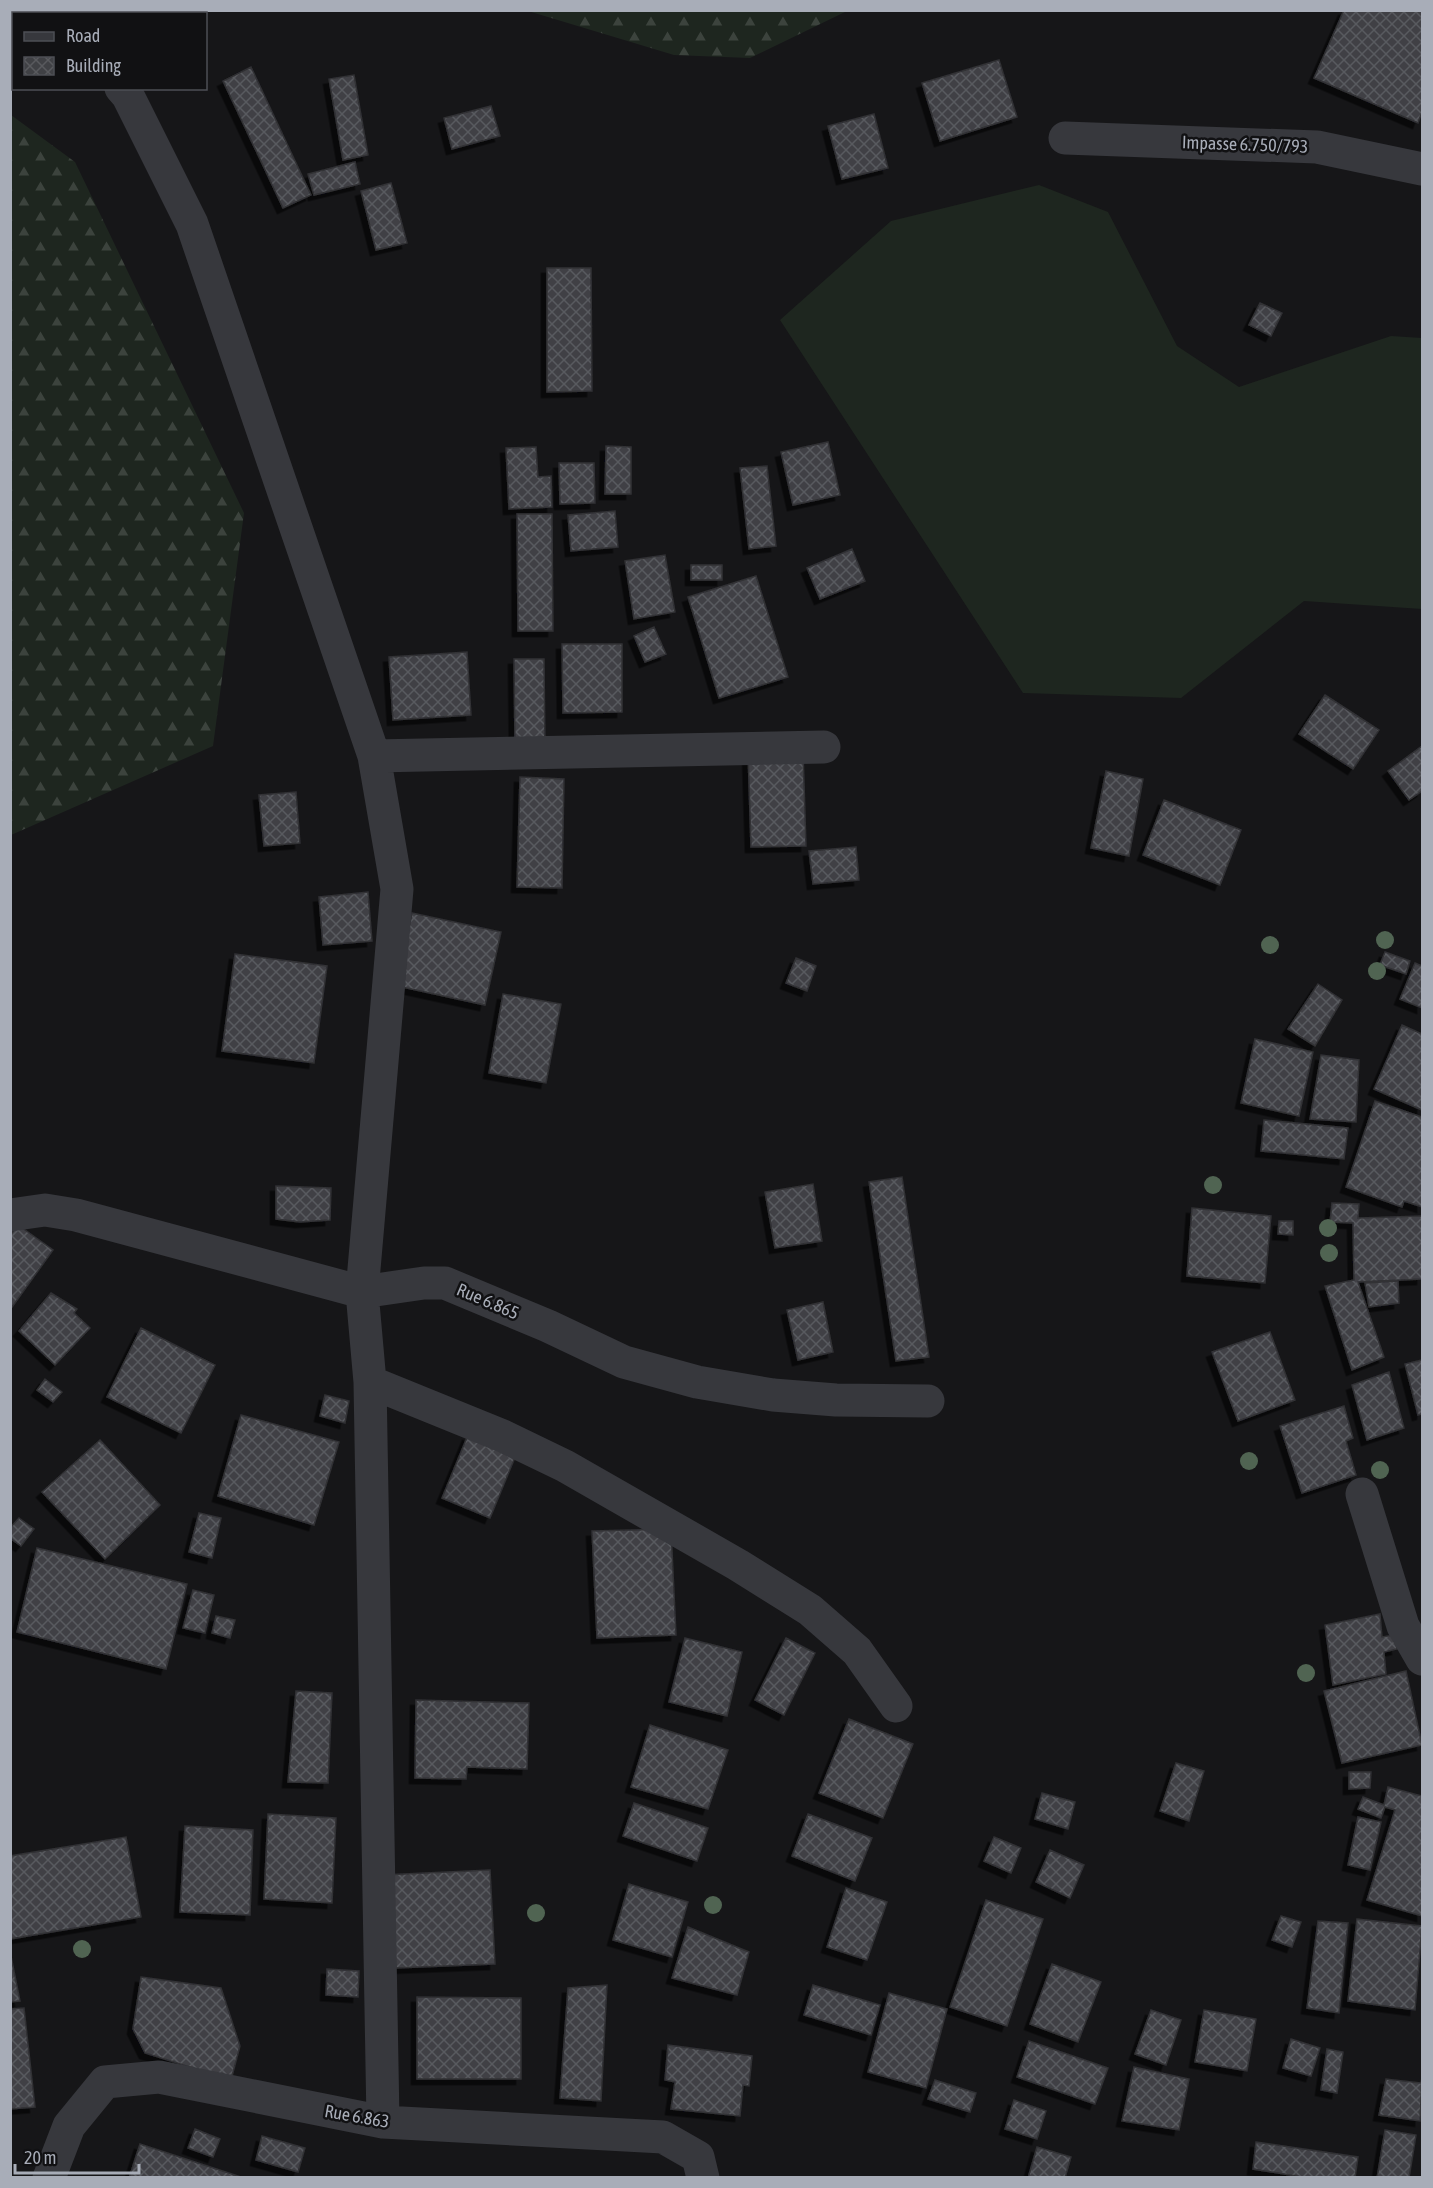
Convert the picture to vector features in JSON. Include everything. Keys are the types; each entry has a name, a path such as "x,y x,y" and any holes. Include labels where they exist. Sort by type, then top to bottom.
{"street":[{"path":"123,90 128,96 192,224 374,756 397,889 362,1292 370,1382 382,2122"},
{"name":"Impasse 6.750/793","path":"1065,138 1317,147 1422,169"},
{"path":"374,756 824,747"},
{"name":"Rue 6.865","path":"10,1215 45,1210 76,1215 362,1292 424,1283 445,1283 548,1326 624,1362 697,1382 794,1397 928,1401"},
{"path":"370,1382 503,1436 555,1461 738,1565 810,1610 857,1651 896,1706"},
{"path":"1362,1494 1403,1626 1422,1659"},
{"name":"Rue 6.863","path":"49,2178 69,2126 105,2082 159,2077 382,2122 663,2137 698,2157 703,2178"}],"green space":[{"path":"528,11 847,11 750,58 674,55"},
{"path":"11,115 75,162 244,513 213,746 11,835"},
{"path":"1039,185 1108,212 1177,346 1239,387 1391,336 1422,338 1422,609 1304,601 1181,698 1023,693 780,320 891,221"}],"building":[{"path":"1344,10 1422,10 1422,112 1418,123 1314,78"},
{"path":"999,60 1017,117 940,141 922,83"},
{"path":"251,67 311,195 283,208 223,81"},
{"path":"354,75 368,155 343,160 329,79"},
{"path":"491,106 500,136 452,149 444,118"},
{"path":"874,114 888,168 842,179 828,126"},
{"path":"355,162 360,184 314,195 308,174"},
{"path":"391,183 407,243 376,250 361,191"},
{"path":"547,268 591,268 592,391 547,392"},
{"path":"1260,303 1282,313 1271,336 1249,325"},
{"path":"828,442 840,495 793,505 781,452"},
{"path":"606,446 631,447 631,494 605,494"},
{"path":"536,447 538,477 551,476 552,507 509,509 506,448"},
{"path":"559,463 594,463 595,503 560,504"},
{"path":"767,466 776,546 749,549 740,468"},
{"path":"615,511 618,547 571,551 568,515"},
{"path":"517,514 552,514 553,631 518,631"},
{"path":"852,549 865,581 820,599 807,568"},
{"path":"665,555 675,612 634,619 625,561"},
{"path":"691,565 722,565 722,580 691,580"},
{"path":"756,576 788,677 719,698 688,597"},
{"path":"654,627 666,654 645,662 634,636"},
{"path":"562,644 622,644 622,712 563,713"},
{"path":"467,652 471,715 393,720 389,657"},
{"path":"514,659 544,659 545,748 515,747"},
{"path":"1325,695 1379,730 1353,769 1299,734"},
{"path":"1422,746 1422,791 1409,800 1388,771"},
{"path":"803,751 806,846 751,847 748,752"},
{"path":"1106,771 1143,779 1129,856 1091,848"},
{"path":"520,777 564,779 562,888 517,887"},
{"path":"296,792 300,843 264,846 259,795"},
{"path":"1164,800 1241,830 1220,885 1143,855"},
{"path":"856,847 859,880 813,884 809,851"},
{"path":"368,892 372,941 323,945 319,897"},
{"path":"412,913 501,932 485,1005 397,986"},
{"path":"1385,952 1410,961 1406,974 1380,965"},
{"path":"235,954 327,966 314,1063 222,1051"},
{"path":"796,958 816,966 807,991 786,983"},
{"path":"1415,963 1422,966 1422,1008 1400,999"},
{"path":"1318,984 1342,1000 1315,1046 1288,1029"},
{"path":"503,994 561,1004 546,1083 489,1073"},
{"path":"1402,1025 1422,1034 1422,1110 1374,1089"},
{"path":"1255,1039 1313,1052 1299,1116 1241,1103"},
{"path":"1321,1055 1359,1060 1356,1122 1310,1119"},
{"path":"1375,1101 1422,1117 1422,1207 1404,1201 1402,1207 1346,1187"},
{"path":"1264,1120 1348,1128 1344,1159 1261,1151"},
{"path":"902,1177 929,1357 896,1361 869,1182"},
{"path":"813,1184 822,1241 775,1248 765,1192"},
{"path":"276,1186 331,1188 330,1220 300,1222 276,1219"},
{"path":"1332,1203 1359,1204 1358,1218 1422,1216 1422,1279 1358,1282 1384,1357 1352,1370 1325,1286 1354,1280 1353,1223 1330,1222"},
{"path":"1192,1208 1271,1216 1265,1283 1187,1276"},
{"path":"1279,1221 1293,1221 1293,1235 1278,1234"},
{"path":"18,1225 53,1250 10,1310 10,1235"},
{"path":"1398,1281 1399,1303 1369,1307 1365,1283"},
{"path":"51,1293 77,1309 74,1313 90,1328 55,1365 19,1331"},
{"path":"823,1302 833,1352 798,1360 787,1310"},
{"path":"141,1328 215,1365 181,1433 107,1397"},
{"path":"1270,1332 1295,1400 1238,1421 1212,1352"},
{"path":"1422,1360 1422,1414 1418,1415 1405,1364"},
{"path":"1389,1372 1404,1428 1367,1440 1352,1385"},
{"path":"45,1379 62,1392 53,1402 37,1390"},
{"path":"325,1395 349,1401 345,1423 320,1416"},
{"path":"1344,1406 1353,1438 1346,1441 1356,1475 1302,1493 1280,1426"},
{"path":"241,1415 339,1442 314,1525 218,1496"},
{"path":"468,1435 516,1455 490,1518 442,1498"},
{"path":"100,1440 160,1505 105,1559 42,1492"},
{"path":"199,1513 221,1518 212,1558 189,1552"},
{"path":"19,1518 34,1529 21,1546 10,1538 10,1528"},
{"path":"671,1529 676,1635 597,1638 592,1531"},
{"path":"37,1548 187,1584 166,1669 17,1632"},
{"path":"193,1590 214,1595 205,1633 183,1628"},
{"path":"1380,1614 1382,1637 1394,1635 1397,1649 1384,1652 1386,1674 1333,1685 1325,1625"},
{"path":"216,1616 235,1620 230,1638 212,1633"},
{"path":"685,1638 742,1652 727,1716 669,1702"},
{"path":"786,1638 815,1653 784,1715 755,1700"},
{"path":"1406,1671 1422,1745 1342,1763 1324,1691"},
{"path":"296,1691 332,1693 328,1783 288,1782"},
{"path":"416,1700 529,1703 527,1769 467,1767 466,1779 415,1778"},
{"path":"849,1719 913,1744 883,1818 819,1793"},
{"path":"650,1725 728,1750 708,1809 631,1787"},
{"path":"1176,1763 1204,1771 1189,1821 1160,1811"},
{"path":"1349,1772 1371,1772 1370,1788 1349,1789"},
{"path":"1388,1787 1422,1796 1422,1916 1367,1900 1395,1810 1385,1807 1381,1818 1358,1809 1363,1797 1384,1805"},
{"path":"1042,1793 1075,1802 1068,1829 1035,1819"},
{"path":"634,1803 708,1828 697,1861 623,1836"},
{"path":"268,1814 336,1818 332,1903 264,1899"},
{"path":"808,1814 872,1838 855,1881 792,1856"},
{"path":"1358,1817 1381,1822 1370,1870 1348,1865"},
{"path":"185,1826 253,1830 250,1915 180,1912"},
{"path":"126,1837 141,1917 10,1939 10,1856"},
{"path":"994,1837 1021,1848 1011,1873 984,1861"},
{"path":"1050,1850 1084,1865 1070,1898 1036,1882"},
{"path":"490,1870 495,1964 396,1968 382,1875"},
{"path":"629,1884 688,1902 672,1957 613,1940"},
{"path":"846,1888 887,1902 867,1960 827,1947"},
{"path":"986,1900 1043,1919 1007,2026 950,2007"},
{"path":"1281,1916 1301,1922 1292,1947 1272,1940"},
{"path":"1357,1919 1422,1926 1415,2010 1348,2001"},
{"path":"1318,1921 1348,1923 1339,2013 1307,2008"},
{"path":"688,1927 749,1952 737,1995 672,1978"},
{"path":"10,1951 20,2001 10,2002"},
{"path":"1052,1964 1101,1982 1078,2042 1030,2024"},
{"path":"327,1969 359,1971 358,1997 326,1995"},
{"path":"141,1977 221,1988 240,2046 231,2080 145,2053 133,2029"},
{"path":"607,1985 601,2101 560,2098 568,1988"},
{"path":"813,1985 880,2005 871,2035 804,2015"},
{"path":"889,1993 947,2009 926,2088 868,2072"},
{"path":"417,1997 521,1998 521,2079 417,2079"},
{"path":"24,2008 35,2107 10,2109 10,2009"},
{"path":"1151,2010 1181,2020 1166,2065 1135,2054"},
{"path":"1204,2010 1256,2019 1247,2071 1195,2062"},
{"path":"1291,2039 1320,2048 1311,2076 1283,2068"},
{"path":"1029,2041 1108,2068 1095,2104 1017,2077"},
{"path":"668,2045 752,2056 749,2086 743,2085 740,2116 671,2109 675,2082 665,2080"},
{"path":"1327,2049 1343,2052 1337,2093 1321,2090"},
{"path":"1134,2067 1189,2079 1179,2130 1122,2121"},
{"path":"1422,2078 1420,2121 1379,2115 1386,2079 1421,2083"},
{"path":"935,2080 976,2093 970,2112 928,2099"},
{"path":"1014,2100 1046,2111 1037,2139 1005,2129"},
{"path":"195,2129 220,2139 213,2157 188,2148"},
{"path":"1385,2130 1416,2135 1409,2178 1377,2178"},
{"path":"262,2136 305,2148 298,2172 256,2160"},
{"path":"1256,2142 1358,2157 1355,2178 1308,2178 1253,2169"},
{"path":"140,2144 244,2178 129,2178"},
{"path":"1037,2147 1071,2157 1065,2178 1028,2178"}]}
